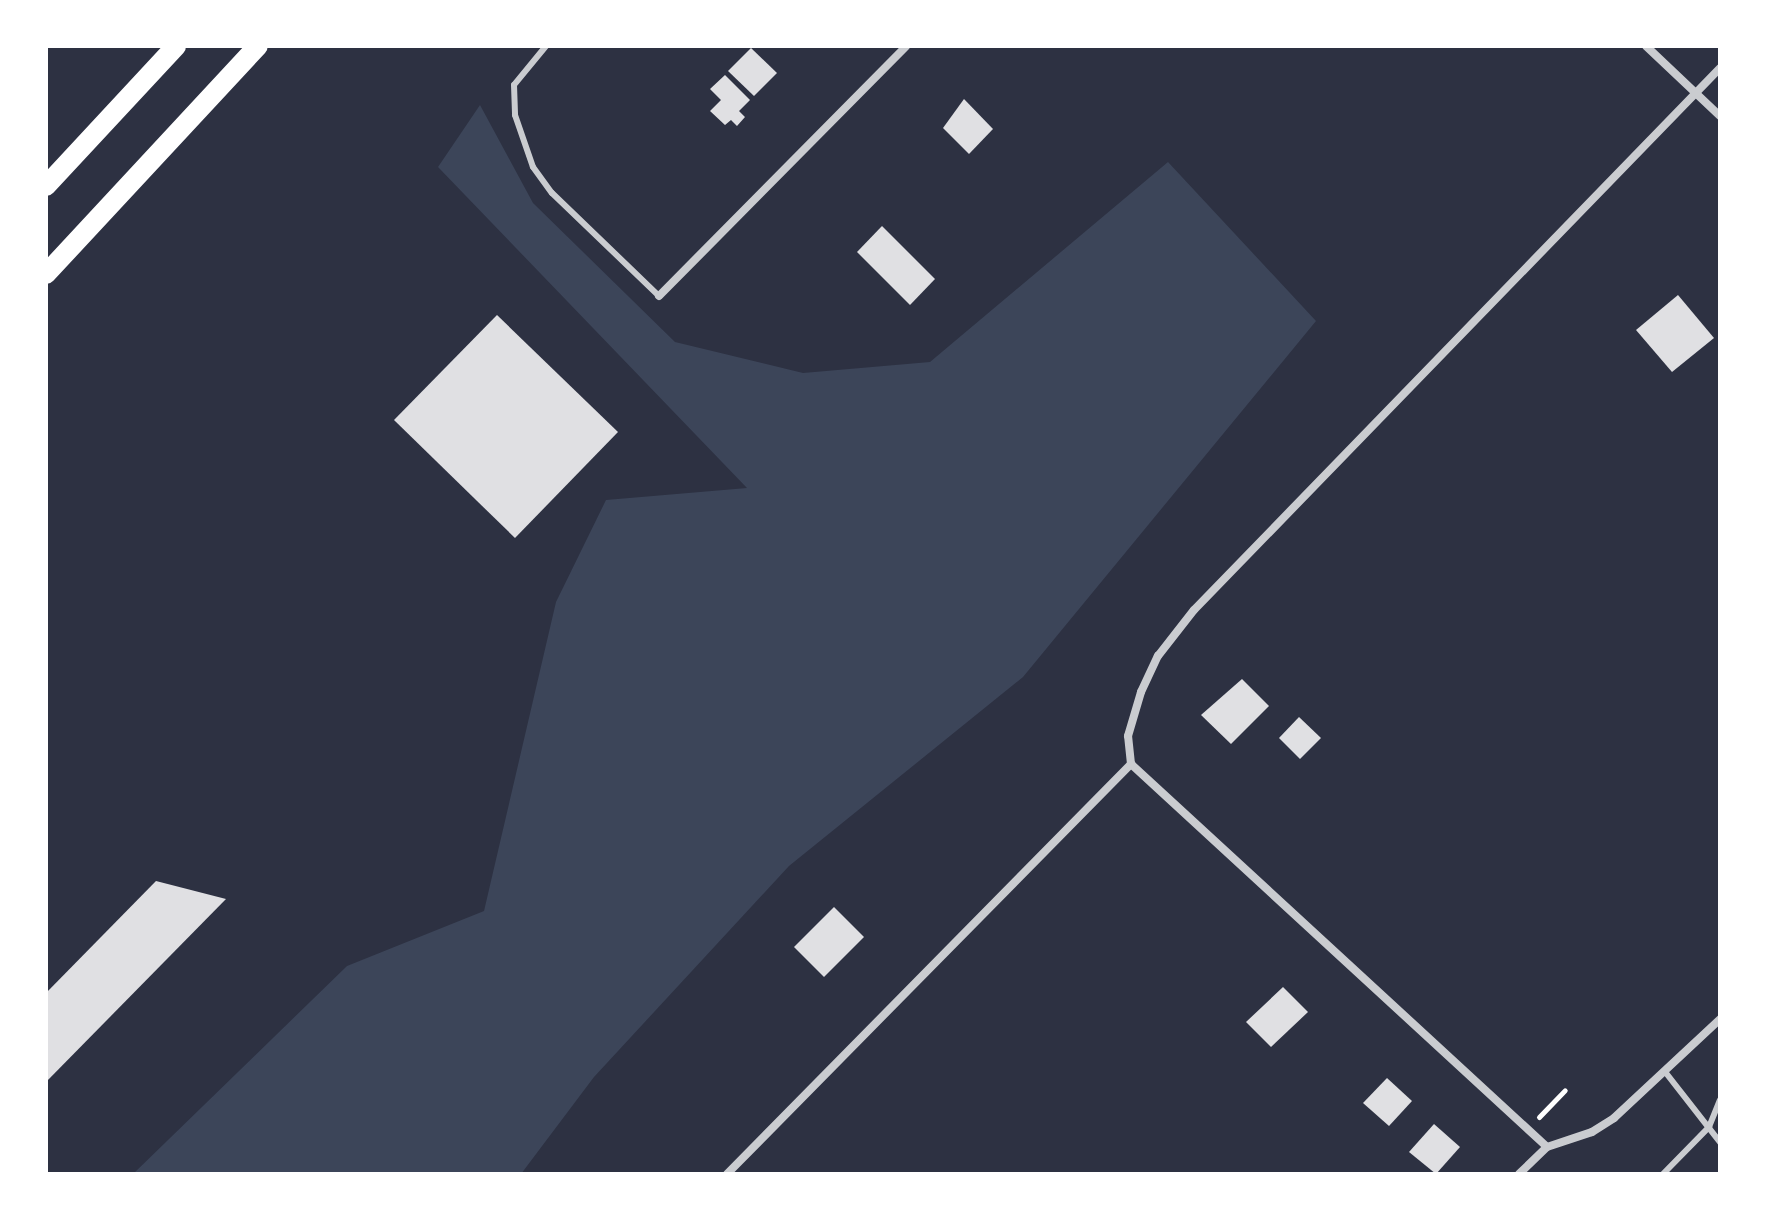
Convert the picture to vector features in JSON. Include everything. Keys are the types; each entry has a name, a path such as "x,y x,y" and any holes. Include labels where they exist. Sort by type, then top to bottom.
{"main road":[{"path":"46,186 176,46"},
{"path":"46,274 258,46"}],"street":[{"path":"659,296 906,46"},
{"path":"1646,46 1720,116"},
{"path":"1547,1147 1131,764 1128,736 1141,692 1158,656 1194,610 1720,68"},
{"path":"727,1174 1131,764"},
{"path":"1519,1174 1547,1147 1592,1132 1666,1073 1720,1019"}],"lane":[{"path":"546,46 514,85 515,115 533,167 552,193 659,296"},
{"path":"1666,1073 1720,1142"},
{"path":"1663,1174 1709,1127 1720,1100"}],"path":[{"path":"1527,1130 1565,1090"}],"shaded area":[{"path":"480,105 533,203 675,342 803,373 930,362 1168,162 1316,321 1023,677 789,866 594,1077 521,1174 133,1174 347,966 484,911 556,602 606,500 747,488 438,167"}],"building":[{"path":"751,48 777,73 754,96 728,71"},
{"path":"725,75 750,100 739,111 745,117 737,126 731,120 725,125 710,111 721,100 710,89"},
{"path":"964,99 993,129 969,154 943,128"},
{"path":"882,226 935,279 910,305 857,252"},
{"path":"1678,295 1714,338 1672,372 1636,330"},
{"path":"497,315 618,432 515,538 394,420"},
{"path":"1242,679 1269,706 1231,744 1201,715"},
{"path":"1299,717 1321,738 1300,759 1279,738"},
{"path":"156,881 226,899 46,1082 46,993"},
{"path":"834,907 864,937 824,977 794,947"},
{"path":"1283,987 1308,1012 1271,1047 1246,1022"},
{"path":"1387,1078 1412,1101 1389,1126 1363,1103"},
{"path":"1434,1124 1460,1147 1436,1174 1409,1152"}]}
